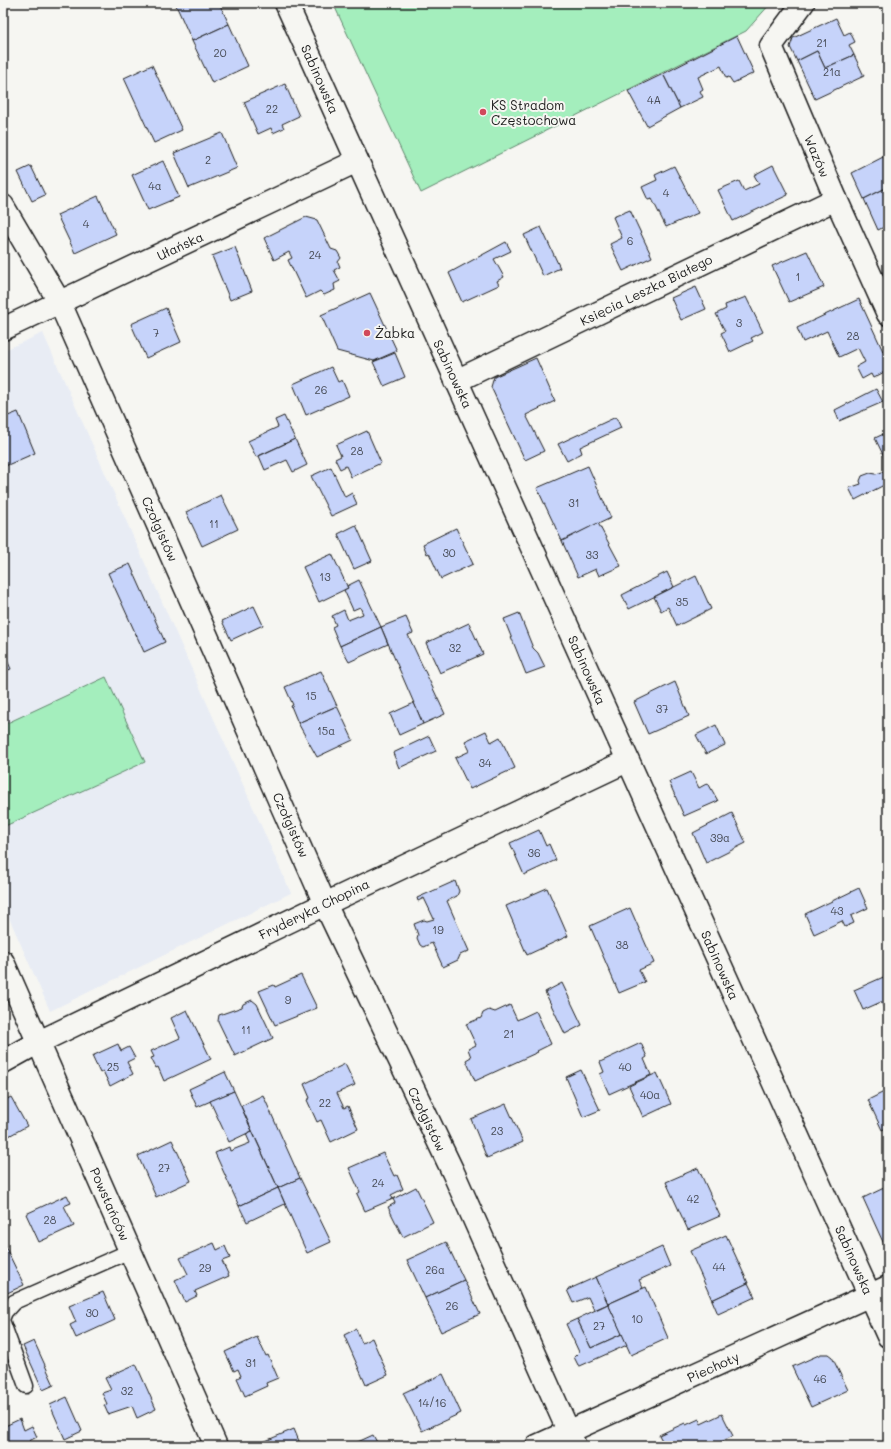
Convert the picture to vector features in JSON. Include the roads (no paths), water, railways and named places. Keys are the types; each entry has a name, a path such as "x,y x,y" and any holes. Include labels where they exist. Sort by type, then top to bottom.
{"street":[{"name":"Sabinowska","path":"286,3 499,474 627,762 879,1291 888,1336"},
{"name":"Wazów","path":"803,3 771,46 836,199 888,314"},
{"name":"Ułańska","path":"3,329 357,161"},
{"name":"Księcia Leszka Białego","path":"456,381 836,199"},
{"name":"Czołgistów","path":"3,206 60,303 325,904 453,1172 572,1439"},
{"name":"Fryderyka Chopina","path":"3,1062 39,1042 325,904 627,762"},
{"name":"Powstańców","path":"3,962 216,1446"},
{"name":"Piechoty","path":"537,1446 572,1439 879,1291"}],"lane":[{"path":"3,1317 5,1312 14,1302 130,1251"},
{"path":"3,1323 26,1386"}],"place":[{"name":"KS Stradom Częstochowa","path":"483,112"},
{"name":"Żabka","path":"367,333"}]}
